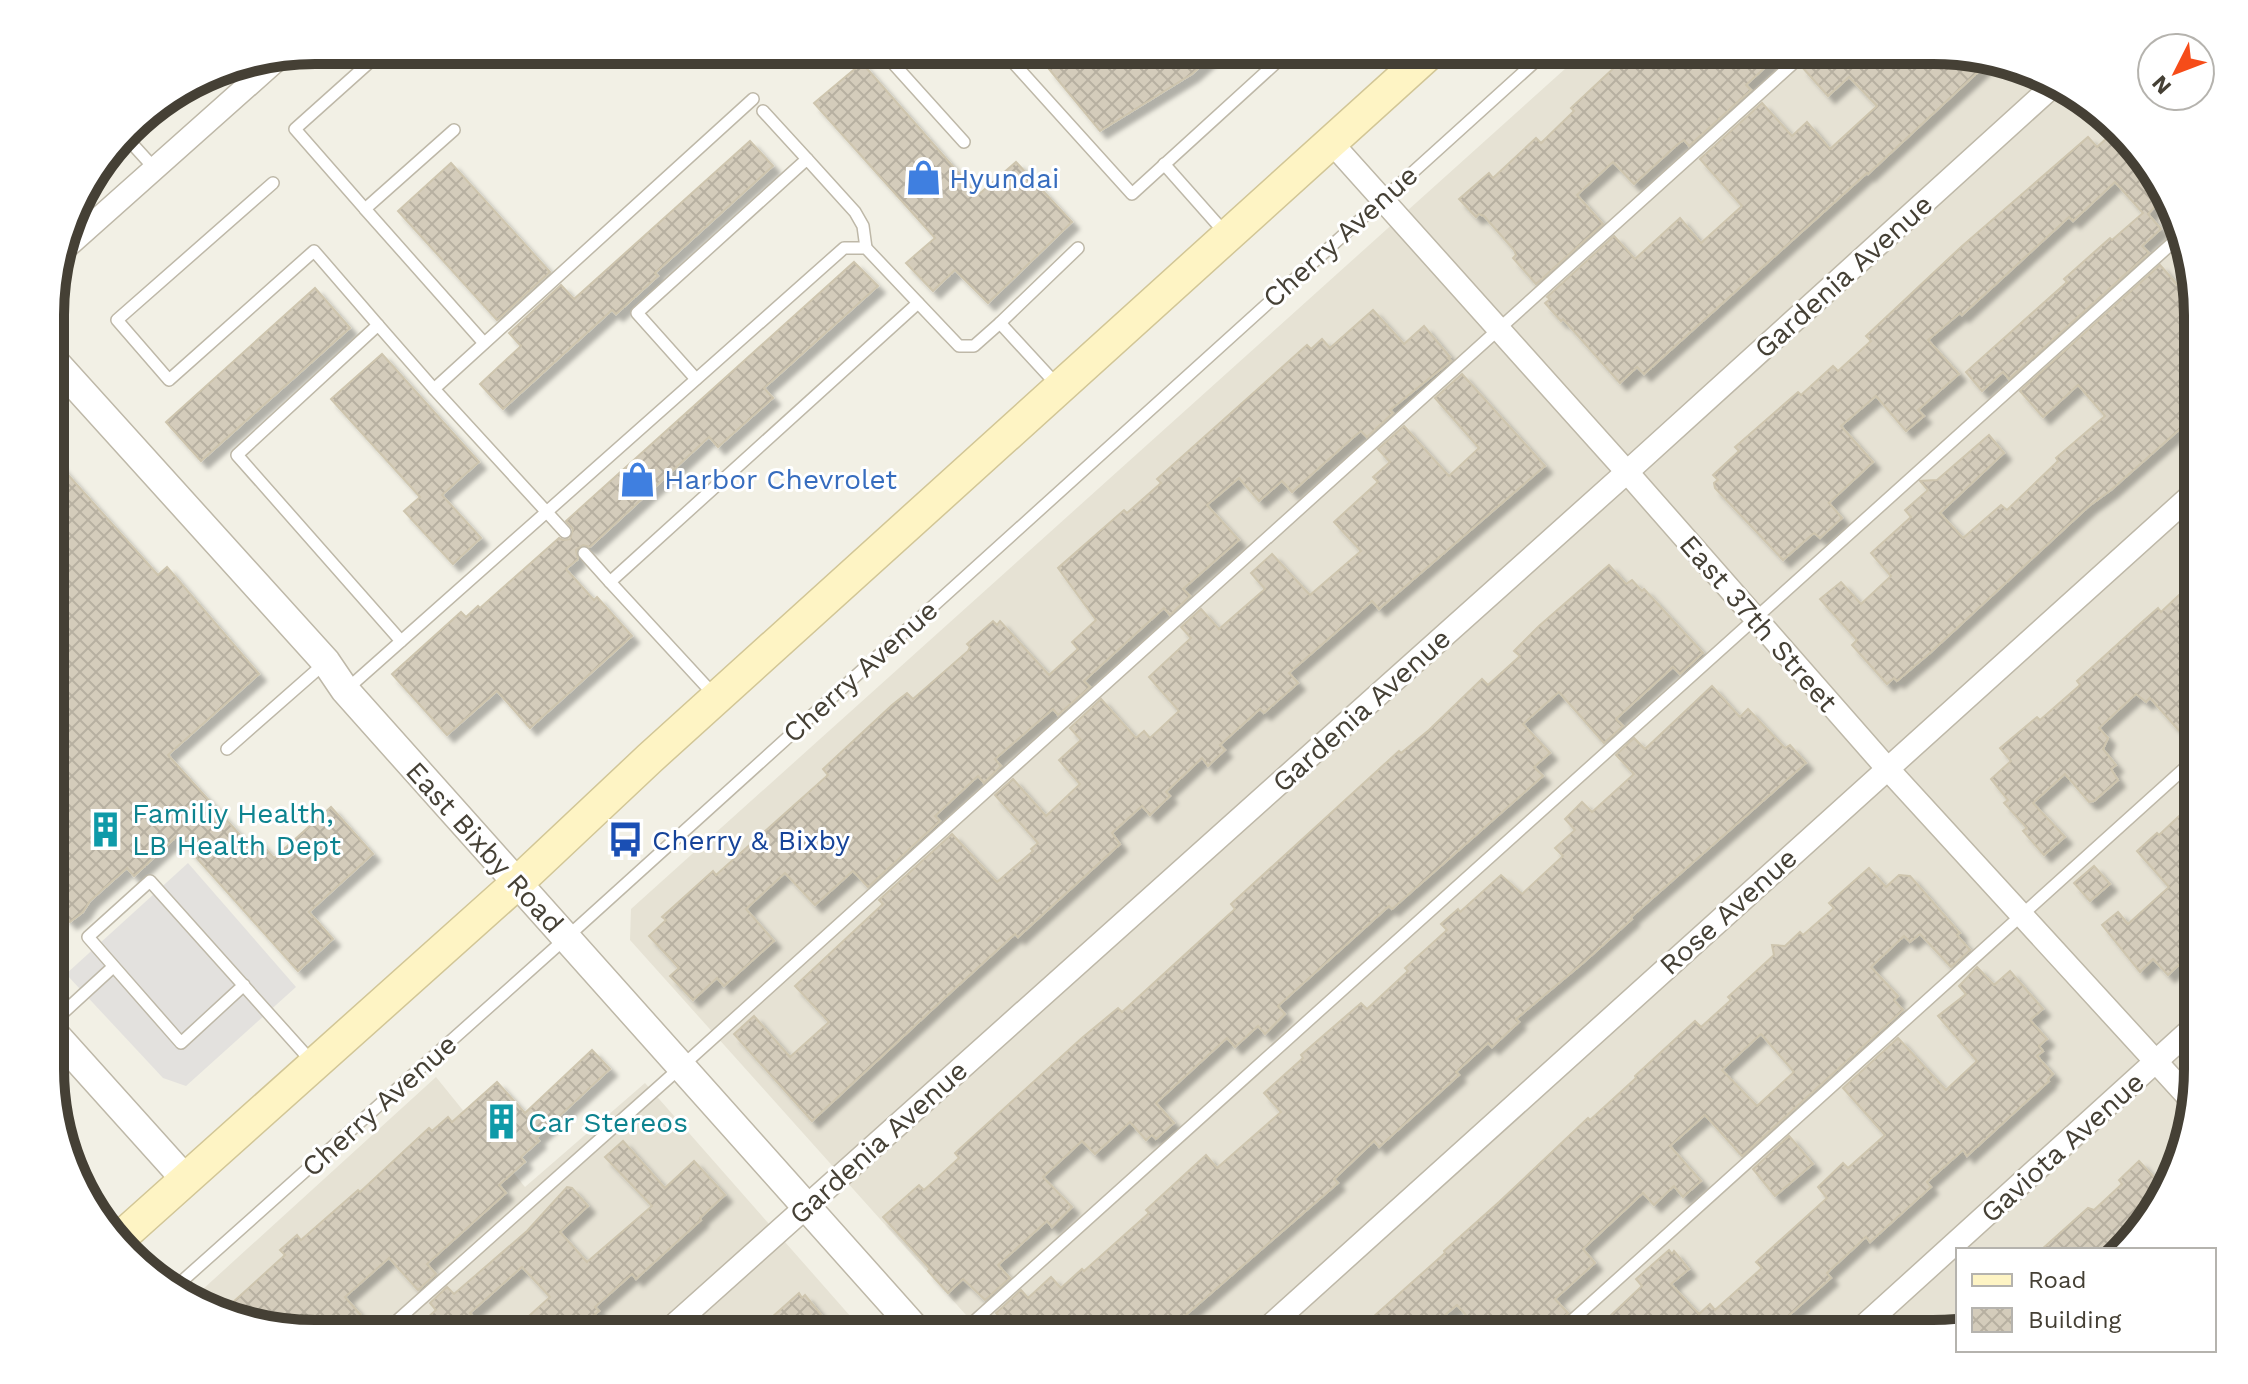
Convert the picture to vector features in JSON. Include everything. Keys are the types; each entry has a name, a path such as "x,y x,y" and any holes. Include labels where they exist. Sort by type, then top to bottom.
{"main road":[{"path":"126,1233 516,884 717,697 1417,64"}],"street":[{"path":"76,239 267,69"},
{"name":"Gardenia Avenue","path":"680,1320 1627,472 2046,92"},
{"name":"East 37th Street","path":"1330,141 1886,767 2182,1090"},
{"name":"East Bixby Road","path":"64,372 326,662 345,690 516,884 907,1320"},
{"name":"Rose Avenue","path":"1277,1319 1886,767 2183,502"},
{"name":"Gaviota Avenue","path":"1871,1319 2183,1037"},
{"path":"64,1044 186,1180"}],"lane":[{"path":"1015,65 1132,194 1274,64"},
{"name":"Cherry Avenue","path":"182,1281 1532,64"},
{"path":"398,1320 1793,64"},
{"path":"367,65 295,129 484,343"},
{"path":"894,65 964,142"},
{"path":"434,389 753,99"},
{"path":"763,111 855,212 863,226 866,248 959,346 974,346 1078,248"},
{"path":"365,209 454,130"},
{"path":"132,144 155,169"},
{"path":"696,379 637,313 807,159"},
{"path":"1164,164 1227,235"},
{"path":"273,183 117,320 169,380 314,251 434,389 565,532"},
{"path":"976,1320 2173,242"},
{"path":"345,690 844,248 866,248"},
{"path":"610,582 918,303"},
{"path":"1000,323 1059,387"},
{"path":"378,325 237,455 401,641"},
{"path":"584,553 717,697"},
{"path":"227,749 326,662"},
{"path":"1573,1319 2183,770"},
{"path":"244,985 181,1043 88,937 150,881 244,985 313,1063"},
{"path":"64,1012 113,967"}],"shaded area":[{"path":"1570,64 1933,64 1966,66 1998,73 2029,83 2086,116 2122,150 2158,204 2171,234 2183,299 2183,1085 2171,1150 2158,1180 2142,1208 2108,1248 1956,1248 1956,1318 1949,1319 970,1320 630,940 631,909"},
{"path":"188,863 296,987 186,1086 163,1078 66,974"},
{"path":"436,1077 525,1187 645,1083 853,1320 315,1320 282,1318 250,1311 200,1291"}],"building":[{"path":"1203,64 1100,131 1049,69 1054,65"},
{"path":"1618,64 1769,64 1746,85 1751,90 1689,146 1684,140 1678,144 1634,184 1613,162 1577,195 1603,224 1536,284 1513,258 1516,255 1514,250 1484,216 1479,214 1476,217 1459,199 1489,173 1493,178 1536,138 1541,143 1574,111 1571,108"},
{"path":"1805,64 1933,64 1981,69 1644,374 1637,367 1620,383 1545,303 1550,299 1547,297 1614,236 1635,259 1680,218 1701,243 1742,206 1700,159 1762,103 1792,136 1807,122 1830,149 1877,106 1849,77 1828,96 1802,67"},
{"name":"Hyundai","path":"863,65 978,195 1016,162 1072,222 988,303 955,270 933,291 906,263 935,238 814,103"},
{"path":"2088,137 2097,147 2107,138 2143,177 2158,204 2148,214 2161,229 2142,246 2149,253 2009,379 2003,372 1982,391 1966,372 2067,282 2064,279 2143,213 2115,182 2073,221 2069,217 1962,315 1960,313 1928,340 1959,374 1918,410 1924,416 1906,431 1876,396 1841,426 1873,462 1829,503 1842,518 1820,538 1814,533 1783,560 1715,488 1714,483 1718,480 1713,475 1739,451 1735,447 1798,392 1801,395 1833,366 1838,371 1871,341 1866,336 1961,247"},
{"path":"750,141 773,166 655,273 658,276 616,314 612,310 503,409 480,384 521,346 509,333 561,285 574,299"},
{"path":"451,163 550,272 497,320 398,211"},
{"name":"Harbor Chevrolet","path":"854,262 878,286 764,388 773,398 718,447 709,437 590,547 583,545 576,550 578,559 566,569 594,600 597,597 632,636 530,728 497,691 447,735 392,674 461,612 466,617 478,606 480,608 559,538 570,539 573,529 566,521"},
{"path":"2160,265 2182,290 2183,426 2089,506 1931,652 1897,681 1894,678 1887,684 1852,645 1857,640 1820,599 1841,582 1861,604 1891,576 1871,553 1911,517 1905,510 1928,490 1920,481 1937,480 1989,435 2004,453 1940,513 1963,538 2001,505 2007,510 2058,461 2056,458 2105,416 2078,385 2043,417 2020,391"},
{"path":"315,288 350,328 201,461 166,422"},
{"path":"1373,310 1404,344 1424,326 1451,361 1390,410 1393,413 1367,437 1361,431 1292,492 1282,481 1259,501 1239,478 1207,505 1239,540 1183,589 1190,596 1170,615 1164,608 1084,681 1090,687 1058,715 1053,709 995,759 1001,766 984,783 978,776 935,816 940,821 868,887 853,871 815,905 785,873 746,909 774,941 724,986 717,978 693,1000 670,976 679,968 649,936 666,920 662,917 713,871 716,875 828,775 823,769 892,705 907,693 913,699 968,651 970,647 967,644 993,621 997,625 1000,621 1049,675 1078,649 1072,642 1096,620 1058,568 1124,510 1127,513 1161,483 1157,479 1307,345 1311,349 1322,339 1330,348"},
{"path":"382,354 479,462 442,495 481,538 453,564 404,511 420,497 331,399"},
{"path":"1462,374 1545,466 1379,609 1372,601 1289,673 1298,683 1264,713 1260,709 1220,745 1225,750 1208,766 1202,758 1166,792 1170,796 1150,815 1142,806 1112,833 1120,844 1018,937 1015,934 812,1121 734,1034 754,1016 790,1057 829,1022 795,986 883,904 879,900 952,834 997,882 1033,851 1031,849 1038,843 995,795 1013,779 1046,816 1080,784 1059,760 1081,740 1070,728 1101,699 1136,738 1144,731 1150,738 1179,711 1149,677 1191,638 1181,627 1201,609 1219,629 1265,589 1251,573 1272,554 1310,595 1361,551 1334,522 1378,482 1373,477 1390,462 1378,449 1404,426 1449,476 1479,448 1435,398"},
{"path":"64,470 158,575 167,567 259,674 168,755 250,846 257,839 274,858 331,807 373,854 309,912 333,939 298,971 177,836 134,876 127,868 70,922 64,916"},
{"path":"1609,565 1626,584 1632,580 1642,591 1644,589 1703,653 1680,674 1673,667 1616,719 1623,726 1604,743 1559,692 1523,724 1550,753 1534,767 1543,776 1392,909 1389,906 1278,1006 1285,1014 1265,1034 1258,1026 1235,1047 1227,1038 1156,1103 1174,1123 1156,1139 1152,1135 1146,1140 1130,1122 1095,1154 1082,1141 1043,1177 1072,1207 1052,1227 1047,1221 998,1265 1010,1278 985,1300 963,1279 948,1293 883,1217 919,1185 924,1190 959,1158 955,1153 1083,1037 1118,1008 1122,1012 1235,909 1231,904 1399,751 1401,753 1429,730 1482,679 1488,685 1520,656 1514,651 1539,626"},
{"path":"2183,591 2183,733 2150,698 2146,702 2136,694 2099,728 2108,738 2103,749 2116,765 2111,769 2118,780 2089,802 2065,774 2033,803 2065,837 2044,855 2023,831 2027,828 2004,803 2008,800 1991,779 2011,761 2000,748 2037,717 2040,720 2080,685 2077,681 2158,608 2161,612"},
{"path":"1712,686 1740,717 1748,709 1785,748 1790,745 1806,763 1516,1019 1519,1022 1492,1047 1488,1043 1456,1072 1459,1075 1379,1147 1374,1141 1334,1179 1338,1183 1181,1319 1002,1320 996,1313 1021,1290 1028,1298 1051,1277 1061,1288 1082,1269 1084,1271 1149,1213 1146,1210 1206,1155 1217,1168 1281,1112 1264,1093 1303,1058 1301,1055 1361,1003 1367,1009 1408,971 1405,968 1447,930 1441,924 1458,909 1460,912 1501,875 1522,894 1563,856 1555,848 1575,830 1565,819 1582,802 1592,812 1634,774 1616,755 1634,738 1645,749"},
{"path":"2183,812 2183,961 2168,975 2153,959 2140,972 2102,925 2118,912 2128,924 2169,887 2137,851 2157,833 2159,835"},
{"path":"2094,866 2110,884 2090,901 2074,883"},
{"path":"1869,868 1886,887 1899,875 1910,876 1960,933 1957,935 1970,950 1951,967 1920,934 1910,942 1904,936 1871,967 1898,996 1894,1000 1903,1010 1742,1156 1705,1115 1670,1146 1701,1181 1683,1197 1674,1186 1654,1205 1643,1193 1583,1249 1595,1263 1555,1299 1568,1313 1561,1319 1470,1319 1457,1305 1440,1319 1370,1319 1695,1021 1701,1027 1731,1000 1728,997 1774,955 1772,945 1785,946 1834,908 1829,903","holes":["1761,1034 1794,1072 1757,1106 1722,1070"]},
{"path":"1977,967 1994,985 2010,971 2043,1009 2030,1020 2047,1039 2039,1046 2043,1051 2037,1056 2053,1074 2049,1081 1967,1156 1963,1150 1927,1182 1931,1187 1870,1242 1866,1237 1827,1273 1831,1278 1785,1319 1607,1319 1642,1286 1636,1279 1669,1250 1672,1254 1674,1251 1689,1269 1671,1284 1699,1314 1710,1304 1715,1310 1762,1268 1756,1262 1827,1198 1818,1187 1843,1163 1848,1168 1885,1135 1843,1088 1898,1038 1946,1090 1977,1061 1938,1016 1966,994 1959,986"},
{"path":"592,1050 610,1069 536,1138 539,1141 521,1157 525,1162 499,1185 506,1193 427,1264 436,1274 418,1290 389,1258 345,1297 365,1320 282,1318 230,1305 285,1255 280,1250 297,1235 301,1240 358,1190 360,1192 429,1128 432,1131 448,1117 452,1122 497,1082 525,1113"},
{"path":"1789,1136 1813,1164 1775,1196 1753,1169"},
{"path":"623,1141 665,1188 694,1161 725,1195 636,1279 632,1274 595,1307 599,1311 589,1320 525,1320 550,1297 522,1267 470,1313 476,1320 426,1319 436,1310 430,1303 447,1287 454,1294 527,1231 567,1187 572,1188 588,1206 560,1232 587,1262 652,1206 605,1157"},
{"path":"2139,1161 2157,1181 2142,1208 2108,1248 2043,1248 2088,1208 2094,1210 2122,1184 2119,1180"},
{"path":"799,1293 802,1298 805,1295 823,1317 820,1320 769,1320"}],"place":[{"name":"Hyundai","path":"923,178"},
{"name":"Harbor Chevrolet","path":"638,479"},
{"name":"Familiy Health, LB Health Dept","path":"106,829"},
{"name":"Cherry & Bixby","path":"626,840"},
{"name":"Car Stereos","path":"502,1122"}]}
